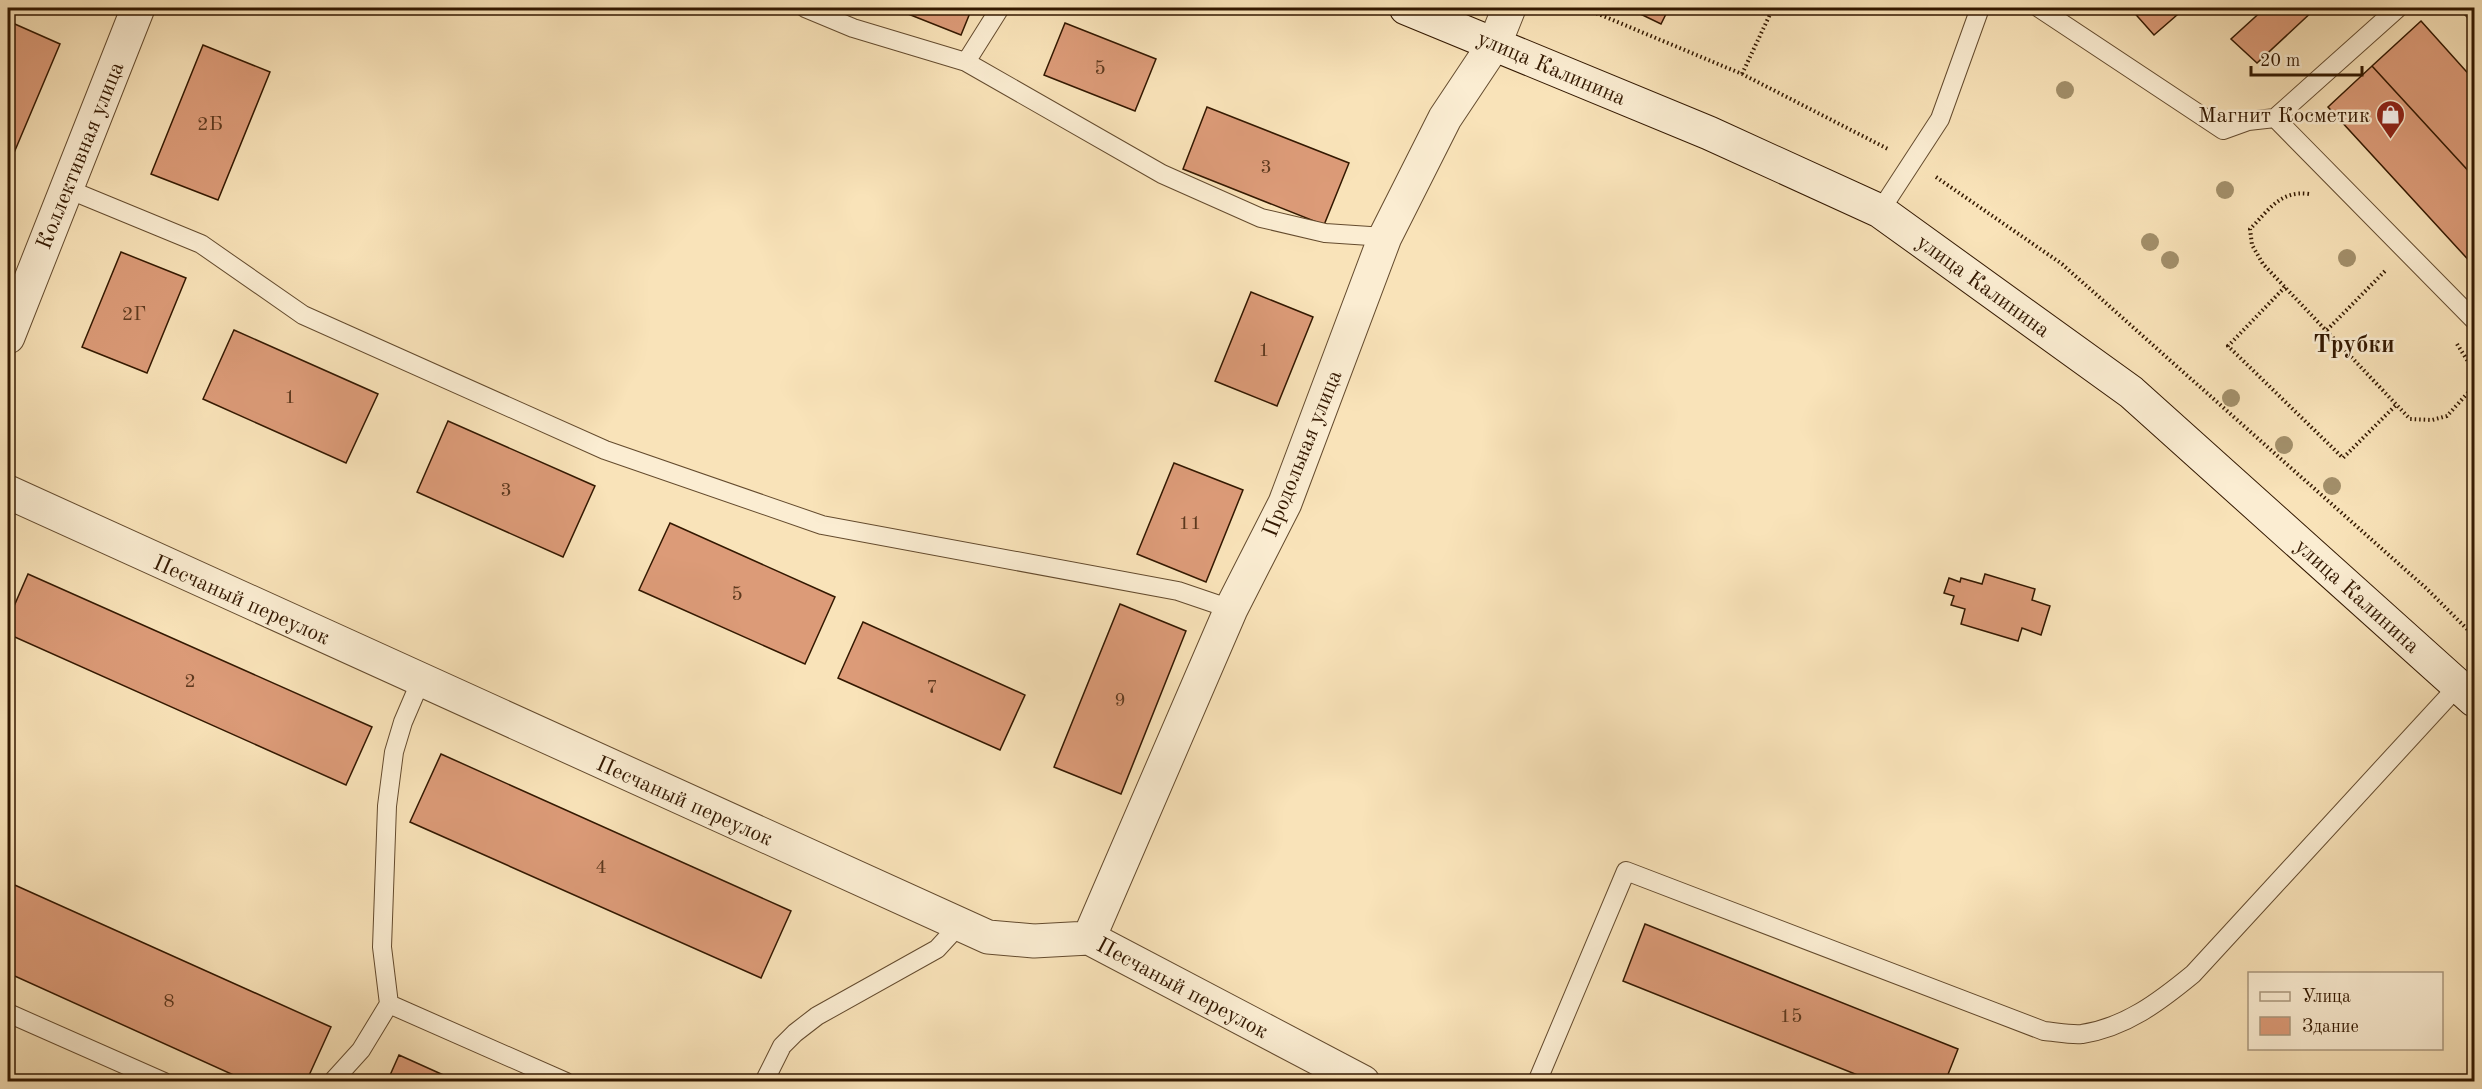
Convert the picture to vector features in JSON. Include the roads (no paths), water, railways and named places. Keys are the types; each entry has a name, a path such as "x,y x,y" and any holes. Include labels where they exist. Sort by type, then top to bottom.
{"street":[{"name":"Коллективная улица","path":"8,336 138,8"},
{"name":"улица Калинина","path":"1406,8 1709,133 1880,211 2131,392 2466,693"},
{"name":"Продольная улица","path":"1089,938 1231,609 1285,503 1385,237 1445,118 1495,43 1509,8"},
{"name":"Песчаный переулок","path":"8,492 988,937 1034,942 1089,938 1363,1082"}],"lane":[{"path":"805,8 853,28 966,62 1162,174 1261,218 1325,233 1385,237"},
{"path":"966,62 1000,8"},
{"path":"1880,211 1940,119 1980,8"},
{"path":"2039,8 2223,130 2247,121 2275,118 2398,8"},
{"path":"2471,8 2475,11"},
{"path":"2275,118 2475,320"},
{"path":"66,188 201,244 303,315 605,450 822,525 1178,591 1231,609"},
{"path":"332,1082 361,1050 389,1004 382,947 387,806 394,752 403,722 421,680"},
{"path":"1537,1082 1626,871 2044,1031 2080,1034 2118,1025 2158,1003 2193,974 2466,693"},
{"path":"764,1082 782,1046 795,1033 817,1016 937,950 960,924"},
{"path":"389,1004 566,1082"},
{"path":"8,1013 164,1082"}],"place":[{"name":"Магнит Косметик","path":"2391,140"}],"district":[{"name":"Трубки","path":"2354,344"}]}
